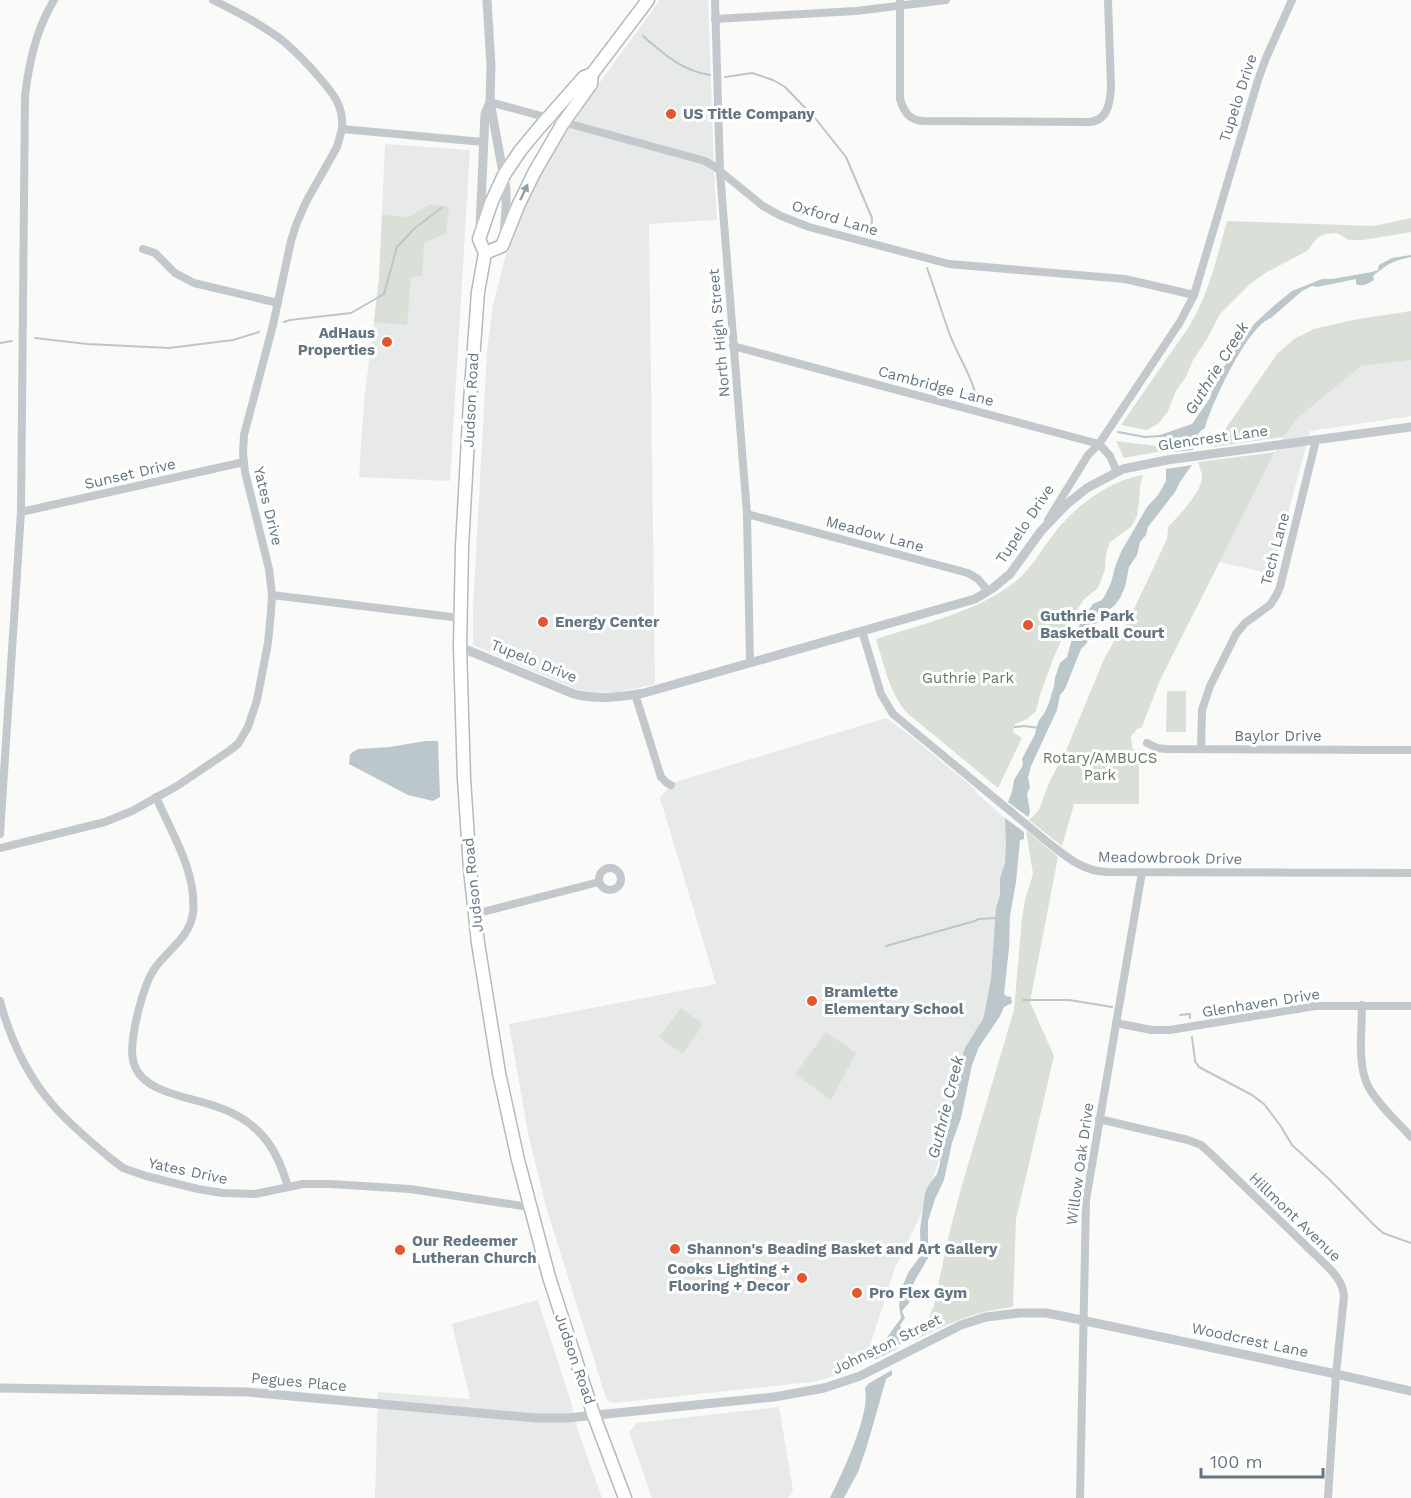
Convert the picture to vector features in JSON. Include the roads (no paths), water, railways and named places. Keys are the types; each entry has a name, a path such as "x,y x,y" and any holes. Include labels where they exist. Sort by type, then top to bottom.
{"main road":[{"path":"592,74 584,76 548,117 504,175 479,239 485,253 502,246 524,193 563,123 591,84 592,74 648,0"},
{"name":"Judson Road","path":"485,253 478,292 473,356 460,618 467,824 475,914 499,1072 529,1207 556,1303 594,1416 625,1498"}],"street":[{"path":"0,834 21,512 25,96 35,40 54,0"},
{"path":"213,0 268,31 293,50 324,83 338,102 342,115 342,129 483,142"},
{"path":"487,0 491,65 490,102 504,175 506,210 502,246"},
{"name":"North High Street","path":"715,0 720,172 747,514 750,663"},
{"path":"715,19 856,11 900,2 946,0"},
{"path":"900,2 900,96 902,106 913,119 919,121 1095,122 1101,119 1107,110 1111,92 1108,0"},
{"name":"Tupelo Drive","path":"460,647 574,694 604,698 634,694 956,605 975,599 1010,574 1041,531 1088,455 1099,444 1180,322 1194,295 1258,80 1292,0"},
{"path":"479,239 485,114 490,102"},
{"name":"Oxford Lane","path":"490,102 698,159 711,165 763,206 809,227 956,265 1125,279 1194,295"},
{"name":"Yates Drive","path":"0,848 105,822 132,811 223,756 238,744 252,718 270,628 272,595 269,569 244,462 243,445 246,424 296,225 306,202 331,159 340,140 342,129"},
{"path":"143,249 155,253 175,273 194,283 278,303"},
{"name":"Cambridge Lane","path":"733,346 1099,444"},
{"name":"Glencrest Lane","path":"1041,531 1077,495 1123,469 1154,462 1411,427"},
{"name":"Tech Lane","path":"1200,750 1202,710 1210,686 1239,630 1266,609 1277,594 1316,440"},
{"path":"1099,444 1110,456 1117,472"},
{"name":"Sunset Drive","path":"21,512 244,462"},
{"name":"Meadow Lane","path":"747,514 968,573 978,579 988,591"},
{"path":"272,595 460,618"},
{"name":"Meadowbrook Drive","path":"862,631 880,694 900,720 1073,862 1085,868 1096,871 1142,872 1411,873"},
{"path":"634,694 661,777 671,785"},
{"name":"Baylor Drive","path":"1147,743 1161,749 1411,750"},
{"path":"156,797 190,875 194,898 193,916 186,933 156,966 148,979 132,1041 134,1067 151,1085 216,1106 253,1127 274,1151 288,1187"},
{"name":"Willow Oak Drive","path":"1080,1498 1085,1209 1142,872"},
{"path":"475,914 599,882"},
{"name":"Yates Drive","path":"0,1001 14,1041 40,1089 66,1119 117,1164 130,1171 211,1192 236,1195 255,1194 303,1184 322,1184 410,1190 529,1207"},
{"path":"1362,1005 1362,1060 1365,1078 1376,1097 1411,1137"},
{"name":"Glenhaven Drive","path":"1116,1023 1152,1030 1170,1030 1298,1008 1362,1005 1411,1006"},
{"name":"Hillmont Avenue","path":"1099,1119 1179,1137 1200,1145 1212,1154 1335,1275 1342,1286 1344,1296 1336,1374 1328,1498"},
{"name":"Johnston Street","path":"594,1416 774,1397 824,1388 854,1379 953,1328 986,1317 1038,1312 1083,1320"},
{"name":"Woodcrest Lane","path":"1083,1320 1411,1392"},
{"name":"Pegues Place","path":"0,1388 228,1391 542,1418 594,1416"}],"waterway":[{"path":"643,36 682,66 710,75"},
{"path":"725,77 752,73 773,80 785,87 815,118 846,157 872,218 871,233"},
{"path":"284,322 351,313 384,294 397,247 415,228 441,208"},
{"path":"927,268 950,335 969,376 977,401"},
{"path":"35,338 87,344 169,348 233,340 259,332"},
{"path":"0,343 12,341"},
{"path":"1118,432 1145,437 1159,436"},
{"path":"1015,727 1039,728"},
{"path":"886,946 978,919 996,918"},
{"path":"1023,1000 1069,1000 1112,1007"},
{"path":"1180,1015 1190,1014 1190,1018"},
{"path":"1192,1037 1195,1061 1199,1067 1252,1095 1264,1104 1292,1145 1374,1225 1383,1233 1411,1243"}],"place":[{"name":"US Title Company","path":"671,114"},
{"name":"AdHaus Properties","path":"387,342"},
{"name":"Energy Center","path":"543,622"},
{"name":"Guthrie Park Basketball Court","path":"1028,625"},
{"name":"Bramlette Elementary School","path":"812,1001"},
{"name":"Shannon's Beading Basket and Art Gallery","path":"675,1249"},
{"name":"Our Redeemer Lutheran Church","path":"400,1250"},
{"name":"Cooks Lighting + Flooring + Decor","path":"802,1278"},
{"name":"Pro Flex Gym","path":"857,1293"}],"water label":[{"name":"Guthrie Creek","path":"1216,368"},
{"name":"Guthrie Creek","path":"945,1107"}],"park label":[{"name":"Guthrie Park","path":"968,678"},
{"name":"Rotary/AMBUCS Park","path":"1100,766"}]}
